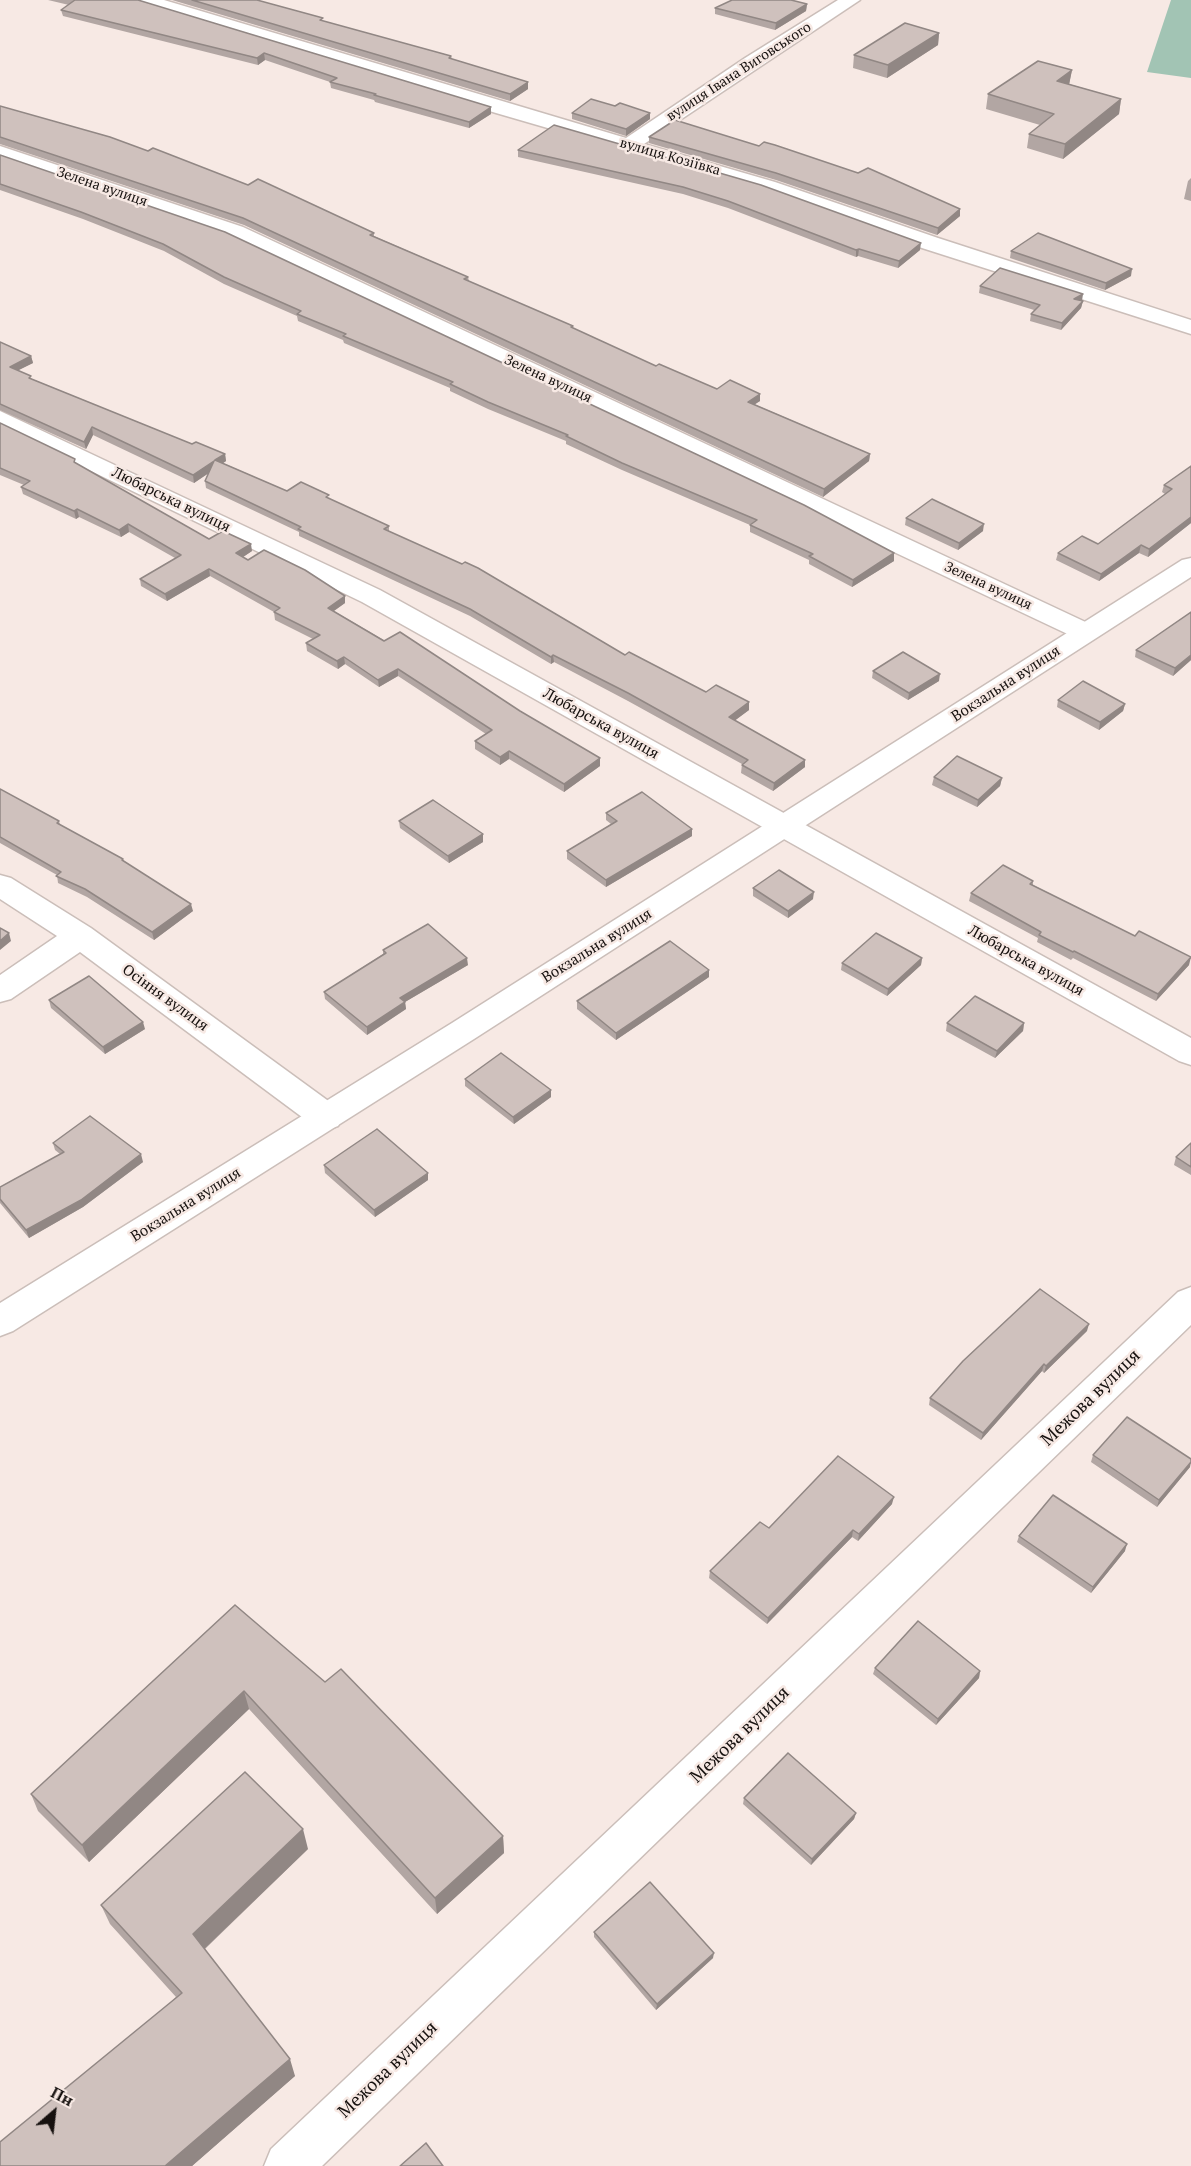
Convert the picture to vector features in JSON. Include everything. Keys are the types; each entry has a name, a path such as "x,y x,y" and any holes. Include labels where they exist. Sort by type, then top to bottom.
{"street":[{"name":"вулиця Козіївка","path":"145,0 768,186 930,243 1191,327"},
{"path":"809,2 844,4"},
{"name":"вулиця Івана Виговського","path":"629,145 752,62 844,4"},
{"name":"Зелена вулиця","path":"0,152 235,232 1085,632"},
{"name":"Любарська вулиця","path":"0,418 371,596 1191,1053"},
{"name":"Вокзальна вулиця","path":"0,1321 326,1117 1191,566"},
{"name":"Осіння вулиця","path":"0,885 80,936 326,1117"},
{"path":"0,991 80,936"},
{"name":"Межова вулиця","path":"288,2166 1191,1302"}],"green space":[{"path":"1171,0 1191,0 1191,78 1147,72"}],"building":[{"path":"75,0 138,0 491,107 469,122 330,82 337,78 264,53 257,58 61,10"},
{"path":"192,0 257,0 451,56 449,58 528,82 510,94"},
{"path":"732,0 791,0 807,4 776,23 715,8"},
{"path":"905,23 939,33 888,65 854,55"},
{"path":"1038,61 1072,70 1057,81 1121,99 1065,144 1029,134 1054,114 988,94"},
{"path":"591,99 615,106 620,103 650,113 626,129 572,113"},
{"path":"0,106 110,137 148,151 153,148 248,185 258,179 374,233 370,235 468,277 464,279 573,326 571,327 656,366 659,364 717,389 730,380 760,394 748,402 870,454 824,489 243,218 0,137"},
{"path":"675,120 759,146 764,142 775,145 858,173 868,168 960,209 938,228 776,173 649,137"},
{"path":"554,125 761,185 921,243 899,261 856,250 728,201 683,187 518,150"},
{"path":"0,155 225,232 804,505 894,553 853,580 809,556 813,554 750,525 757,520 622,463 566,436 568,435 450,384 453,382 343,336 346,334 297,314 301,311 224,277 163,244 0,184"},
{"path":"1038,233 1132,269 1106,283 1011,251"},
{"path":"1000,268 1083,294 1074,299 1083,301 1062,323 1031,314 1040,305 980,286"},
{"path":"0,342 31,356 10,367 31,376 29,378 192,444 196,442 225,454 215,460 287,491 301,482 329,495 326,497 389,526 384,529 462,564 465,562 478,568 625,655 629,652 706,692 716,685 749,702 729,717 805,760 774,783 742,765 748,760 628,693 553,655 551,657 470,609 298,529 301,527 205,481 214,461 193,475 92,427 84,442 0,404"},
{"path":"0,423 75,459 74,462 209,539 223,531 251,544 236,553 248,560 264,550 305,570 345,596 328,608 384,641 400,632 520,711 600,758 564,784 509,751 500,757 475,741 492,730 398,669 378,680 344,657 337,661 306,643 320,635 274,612 280,608 209,569 165,594 140,579 181,555 128,524 119,530 77,509 74,511 21,487 30,481 0,468"},
{"path":"1191,466 1191,517 1149,549 1141,545 1101,574 1058,553 1082,536 1098,544 1172,489 1164,485"},
{"path":"932,499 984,524 959,543 906,518"},
{"path":"1191,612 1191,655 1175,668 1136,650"},
{"path":"903,652 940,674 909,693 873,671"},
{"path":"1083,681 1125,704 1100,722 1058,700"},
{"path":"957,756 1002,778 978,800 934,777"},
{"path":"0,789 123,859 191,904 152,932 85,889 56,876 61,872 0,837"},
{"path":"642,792 692,829 606,880 567,851 617,821 606,813"},
{"path":"433,800 483,834 448,856 399,821"},
{"path":"1003,865 1033,881 1030,884 1135,936 1139,931 1191,957 1158,994 1039,935 1041,932 971,893"},
{"path":"779,870 814,892 788,911 753,888"},
{"path":"428,924 467,958 400,998 405,1002 367,1027 324,992 386,953 383,950"},
{"path":"0,928 9,933 0,941"},
{"path":"876,933 922,958 888,989 842,963"},
{"path":"670,941 709,970 616,1033 577,1001"},
{"path":"89,976 143,1022 103,1047 49,1000"},
{"path":"975,996 1024,1023 997,1051 947,1023"},
{"path":"501,1053 551,1090 513,1117 465,1079"},
{"path":"90,1116 141,1154 81,1200 26,1230 0,1199 0,1187 64,1152 53,1143"},
{"path":"377,1129 428,1173 374,1210 324,1165"},
{"path":"1191,1143 1191,1167 1176,1157"},
{"path":"1040,1289 1089,1324 1046,1366 1044,1364 983,1433 930,1398 963,1361"},
{"path":"1127,1417 1191,1459 1191,1462 1159,1500 1093,1455"},
{"path":"838,1456 894,1497 859,1534 853,1530 768,1618 710,1571 760,1522 769,1528"},
{"path":"1053,1495 1127,1544 1093,1587 1019,1536"},
{"path":"235,1605 325,1682 341,1669 503,1836 435,1898 244,1691 82,1845 31,1794"},
{"path":"918,1621 980,1671 938,1719 875,1668"},
{"path":"788,1753 856,1813 812,1859 744,1798"},
{"path":"245,1772 303,1829 193,1934 290,2059 165,2166 0,2166 0,2142 182,1993 101,1905"},
{"path":"650,1882 714,1953 657,2004 594,1932"},
{"path":"426,2143 443,2166 400,2166"}]}
